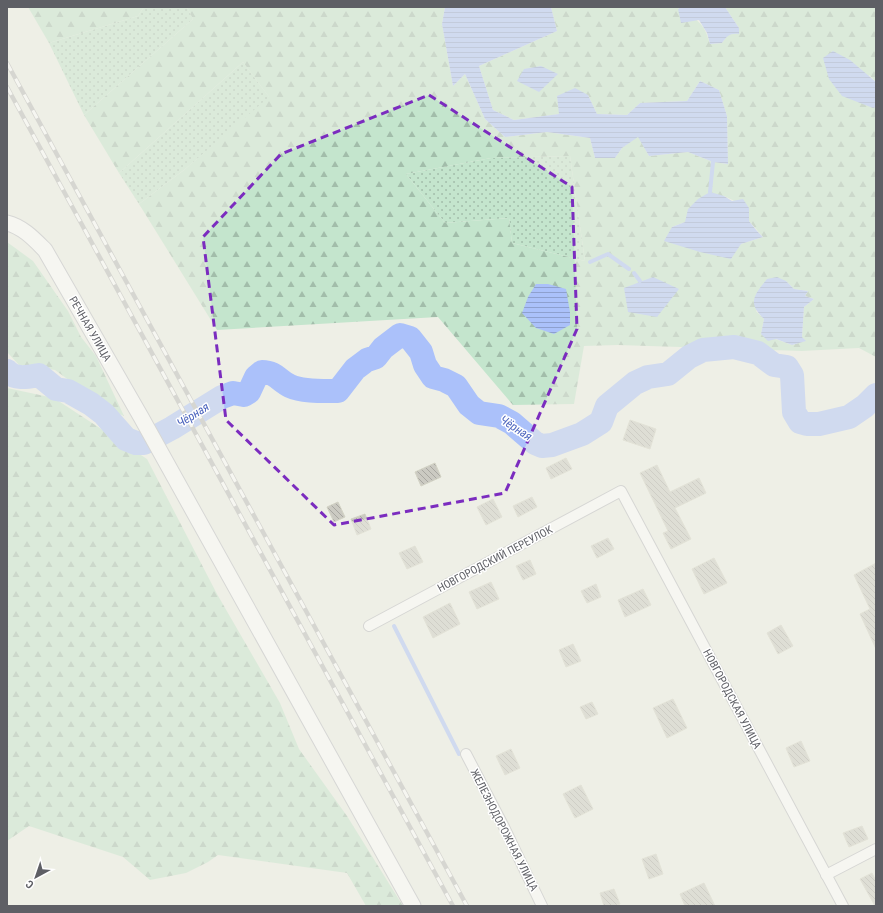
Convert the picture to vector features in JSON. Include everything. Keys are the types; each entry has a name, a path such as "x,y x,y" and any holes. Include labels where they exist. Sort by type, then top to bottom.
{"street":[{"name":"РЕЧНАЯ УЛИЦА","path":"7,223 14,225 31,236 45,250 141,417 413,906"},
{"name":"НОВГОРОДСКИЙ ПЕРЕУЛОК","path":"369,626 621,491"},
{"name":"НОВГОРОДСКАЯ УЛИЦА","path":"621,491 843,906"},
{"name":"ЖЕЛЕЗНОДОРОЖНАЯ УЛИЦА","path":"466,754 504,827 542,906"},
{"path":"826,875 876,849"}],"highlighted area":[{"path":"429,95 572,187 577,329 505,493 334,525 226,420 203,237 281,154"}],"green space":[{"path":"28,7 144,7 138,16 49,43"},
{"path":"144,7 187,7 193,19 84,115 49,43 138,16"},
{"path":"187,7 445,7 442,24 453,86 465,74 485,119 505,137 547,132 590,138 595,158 615,158 622,148 638,136 649,156 688,152 713,162 728,164 727,116 719,90 700,81 687,101 640,103 627,115 597,114 588,95 557,96 560,114 514,120 493,110 479,66 557,31 551,7 681,7 678,9 695,19 703,26 710,44 722,43 727,36 739,28 725,7 876,7 876,82 869,75 873,108 876,107 876,357 859,348 802,351 618,345 584,346 574,404 513,405 438,317 217,330 139,204 184,170 269,97 243,62 119,173 84,115 193,19","holes":["570,156 585,261 512,243 509,218 445,223 406,174 491,158","724,196 749,208 749,221 763,237 741,244 672,227 685,222","786,281 794,289 808,291 805,296 814,299 804,307 802,337 805,341 792,345 761,334 764,319 756,311"]},
{"path":"243,62 270,98 184,170 139,204 119,173"},
{"path":"570,156 585,261 512,243 509,218 445,223 406,174 491,158"},
{"path":"7,242 33,261 68,311 81,337 96,356 124,416 110,410 55,370 19,365 7,352"},
{"path":"7,388 54,398 147,459 217,594 280,703 299,749 347,816 403,906 366,906 347,873 218,855 186,873 150,880 123,857 29,826 7,841"}],"water":[{"path":"445,7 551,7 557,31 479,66 493,110 514,120 559,114 557,96 575,88 588,95 597,114 627,115 640,103 687,101 700,81 719,90 727,116 728,164 713,162 688,152 649,156 638,137 622,148 615,158 595,158 590,138 547,132 505,137 485,119 465,74 453,86 442,24"},
{"path":"681,7 725,7 739,28 739,34 729,36 722,43 710,44 707,33 699,20 681,23 678,9"},
{"path":"833,51 850,60 876,82 876,107 873,108 842,96 829,79 823,58"},
{"path":"541,66 558,74 539,92 517,81 524,69"},
{"path":"710,192 724,196 732,201 743,199 749,208 749,221 763,237 741,244 731,259 700,252 664,241 672,227 685,222 688,209 698,199"},
{"path":"653,277 679,289 657,317 628,312 624,288"},
{"path":"777,277 786,281 794,289 808,291 805,296 814,299 804,307 802,337 806,341 792,345 776,339 768,341 761,334 764,319 755,308 754,299 767,279"},
{"path":"536,284 548,284 566,289 570,312 570,325 554,334 536,328 522,313 528,297"}],"building":[{"path":"630,420 656,429 650,449 623,440"},
{"path":"566,458 572,469 551,479 546,468"},
{"path":"435,463 441,477 421,486 415,472"},
{"path":"657,465 670,492 699,478 706,493 675,508 691,539 671,549 663,533 668,531 640,473"},
{"path":"532,497 537,507 518,517 513,506"},
{"path":"493,499 502,517 486,525 477,507"},
{"path":"338,502 345,517 334,522 327,507"},
{"path":"365,514 371,529 357,535 351,519"},
{"path":"608,538 614,549 597,558 591,546"},
{"path":"415,546 423,562 407,569 399,553"},
{"path":"714,558 727,583 704,594 692,569"},
{"path":"530,560 536,574 523,580 516,566"},
{"path":"876,563 876,649 860,614 870,609 854,575"},
{"path":"491,582 499,599 477,609 469,592"},
{"path":"596,584 601,597 587,603 581,591"},
{"path":"643,589 651,605 625,617 618,600"},
{"path":"450,603 460,624 433,638 423,617"},
{"path":"781,625 793,646 778,654 767,633"},
{"path":"573,644 581,661 566,667 559,650"},
{"path":"673,699 687,728 667,738 653,708"},
{"path":"592,702 598,714 586,719 580,707"},
{"path":"801,741 810,761 794,767 786,748"},
{"path":"511,749 520,768 505,775 496,756"},
{"path":"581,785 593,809 575,818 563,794"},
{"path":"862,826 868,839 849,847 843,833"},
{"path":"656,854 663,874 649,879 642,859"},
{"path":"872,873 876,881 876,906 860,879"},
{"path":"704,883 715,906 685,906 680,894"},
{"path":"614,889 620,904 614,906 604,906 600,893"}],"waterway":[{"path":"710,192 713,162"},
{"path":"590,262 608,254 629,269"},
{"path":"634,273 640,281"},
{"name":"Чёрная","path":"7,371 18,377 39,375 56,389 68,391 91,404 104,414 126,439 136,443 144,443 172,428 222,397 233,393 244,395 249,392 256,377 262,372 271,373 286,384 295,388 313,391 338,391 355,369 367,360 376,357 383,348 400,335 410,338 421,352 425,365 433,377 444,380 456,386 469,405 479,413 499,416 512,423 535,443 542,446 552,445 582,434 601,422 607,406 635,383 648,377 668,374 689,357 703,350 734,347 758,353 774,365 787,367 792,375 794,412 800,422 807,424 819,424 849,417 865,406 876,395"},
{"path":"394,626 459,754"}],"railway":[{"path":"7,63 467,906"},
{"path":"7,87 453,906"}]}
